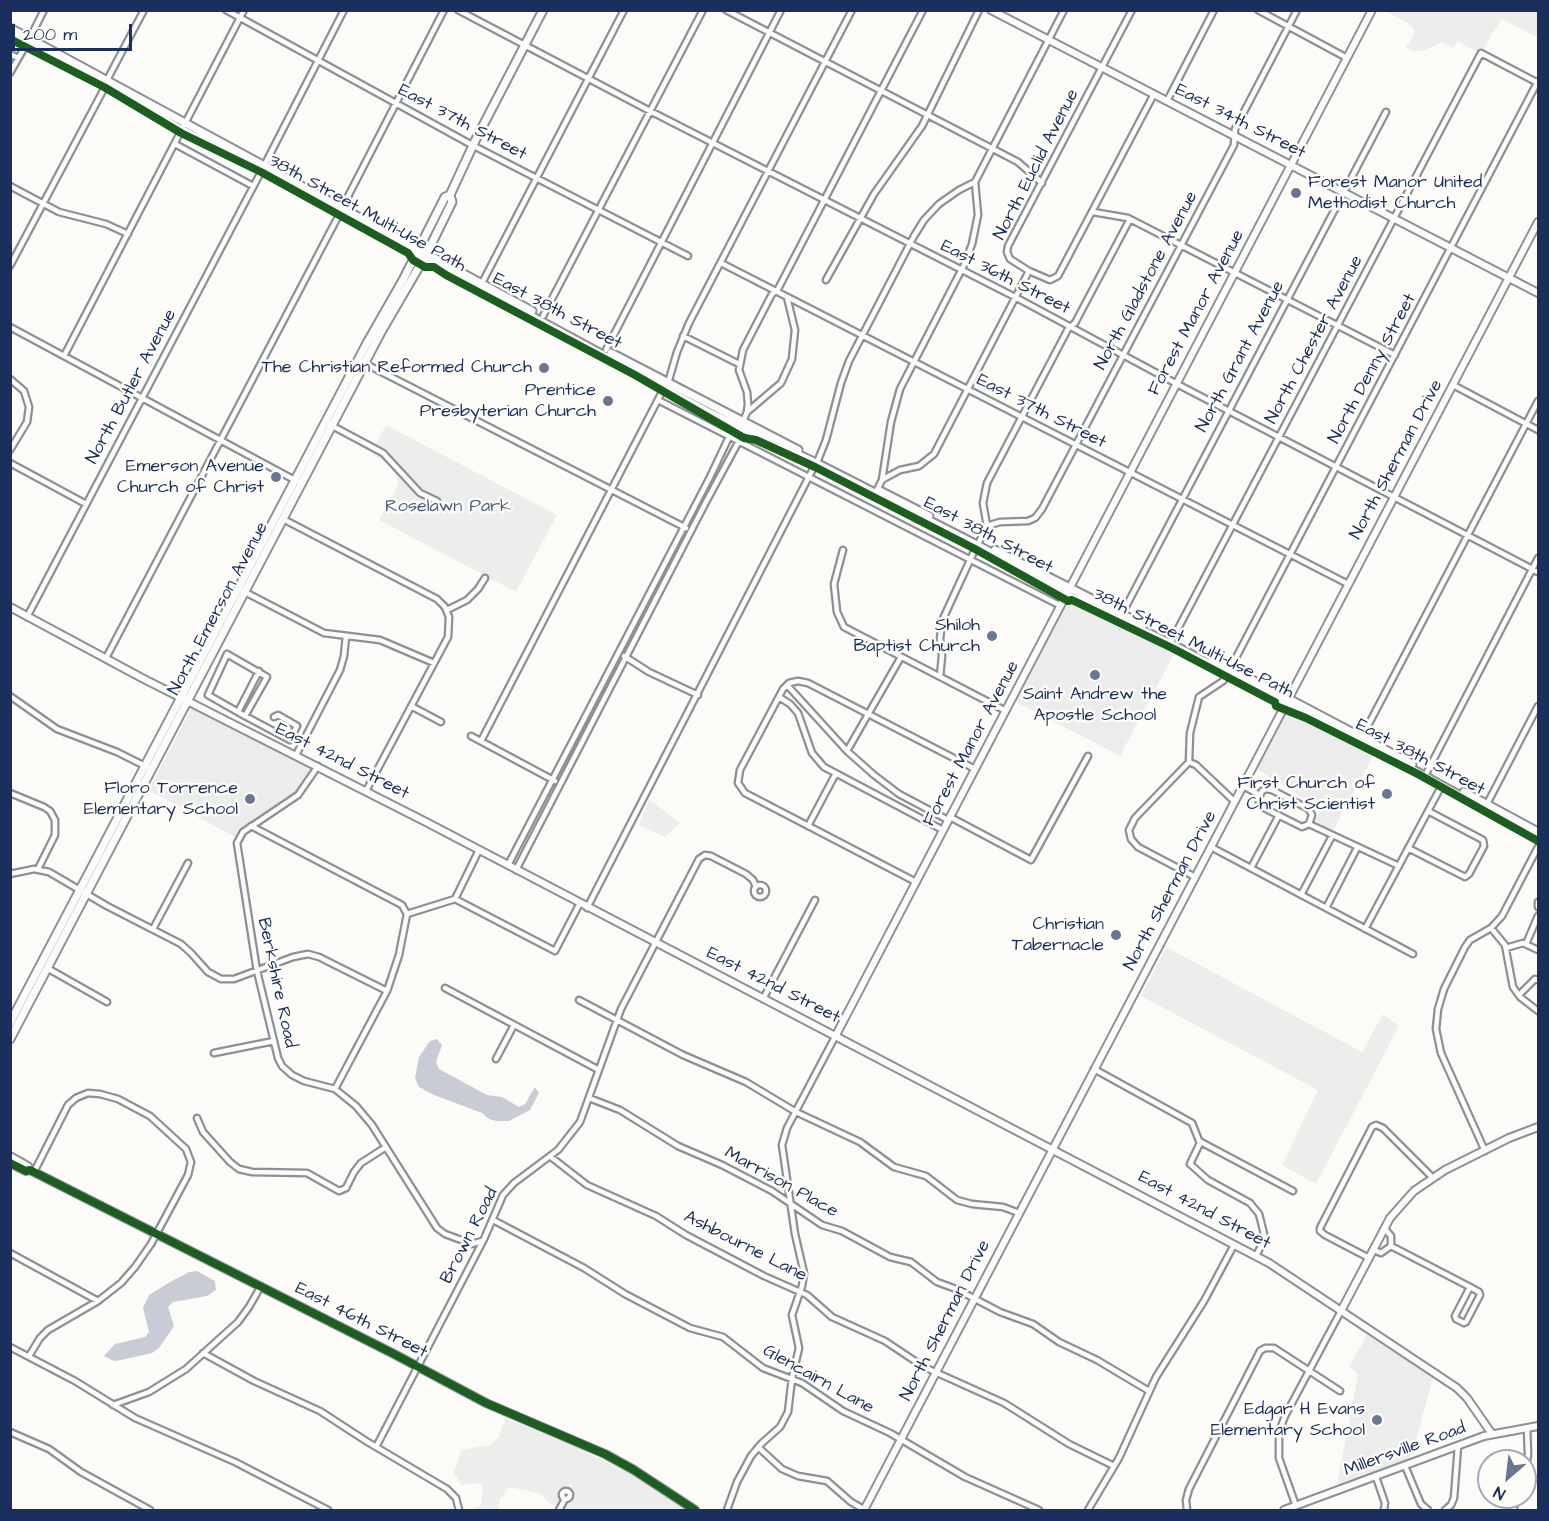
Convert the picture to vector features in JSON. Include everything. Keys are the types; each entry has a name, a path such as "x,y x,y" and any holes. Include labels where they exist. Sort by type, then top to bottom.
{"main road":[{"name":"North Emerson Avenue","path":"10,1039 44,967 362,362 445,197 450,195 472,146 543,10"},
{"name":"East 38th Street","path":"10,28 28,41 186,123 263,168 741,426 878,489 978,544"},
{"name":"East 38th Street","path":"10,35 28,41"},
{"name":"East 38th Street","path":"106,82 182,130 263,168"},
{"name":"North Emerson Avenue","path":"362,362 425,256 452,202 450,195"},
{"name":"East 38th Street","path":"425,256 482,283 666,385"},
{"name":"East 38th Street","path":"817,462 1140,629 1229,671"},
{"name":"North Emerson Avenue","path":"242,590 283,519 298,482"},
{"name":"East 38th Street","path":"1069,592 1122,614 1172,640 1539,839"},
{"name":"East 38th Street","path":"1287,701 1362,737 1539,832"},
{"name":"North Emerson Avenue","path":"10,1023 44,967"}],"street":[{"path":"10,74 44,10"},
{"path":"10,266 144,10"},
{"name":"East 37th Street","path":"226,10 472,146 537,177 688,256"},
{"path":"64,356 244,10"},
{"name":"North Butler Avenue","path":"27,616 344,10"},
{"path":"106,658 444,10"},
{"name":"East 36th Street","path":"458,10 650,111 1016,297 1228,411 1536,570"},
{"path":"482,283 624,10"},
{"path":"543,316 703,10"},
{"path":"726,10 1025,166 1042,183"},
{"path":"606,350 781,10"},
{"path":"482,741 666,385 683,336 852,10"},
{"path":"516,870 742,433 741,426 747,412 748,398 740,375 739,364 742,350 825,201 923,10"},
{"path":"826,280 859,218 927,116 979,10"},
{"name":"East 34th Street","path":"991,10 1539,293"},
{"path":"587,908 810,478 826,440 844,375 910,244 922,223 939,204 975,182 1064,10"},
{"name":"North Euclid Avenue","path":"1029,272 1010,259 1007,250 1131,10"},
{"path":"1167,101 1214,10"},
{"path":"1258,10 1347,58"},
{"name":"North Gladstone Avenue","path":"987,526 1000,522 1026,521 1038,515 1234,145 1236,128 1297,10"},
{"name":"Forest Manor Avenue","path":"727,1510 737,1482 758,1447 784,1421 799,1348 792,1315 804,1273 795,1234 782,1145 787,1128 1372,10"},
{"name":"North Chester Avenue","path":"1172,640 1481,53 1538,83"},
{"path":"10,54 18,58"},
{"name":"North Denny Street","path":"1189,762 1190,733 1199,697 1223,681 1229,671 1538,83"},
{"path":"882,480 895,472 919,466 930,458 1029,272 1051,280 1057,277 1154,94"},
{"name":"North Grant Avenue","path":"1122,614 1386,112"},
{"path":"175,144 253,186"},
{"path":"878,489 882,480 893,409 902,383 961,270 972,244 978,202 975,182"},
{"path":"10,186 70,216 106,224 128,234"},
{"path":"1093,212 1130,219 1395,355"},
{"path":"940,677 941,624 987,526 983,503 985,488 1130,219"},
{"name":"North Sherman Drive","path":"865,1510 1539,222"},
{"name":"East 37th Street","path":"721,263 1348,585"},
{"path":"747,412 781,383 792,359 795,330 787,297"},
{"path":"10,327 298,482"},
{"path":"683,336 739,364"},
{"path":"362,362 691,531"},
{"path":"10,379 25,393 29,411 27,422 10,450"},
{"path":"1453,385 1539,430"},
{"path":"658,400 1061,606"},
{"path":"1362,737 1539,402"},
{"path":"329,424 383,453 420,493 436,501"},
{"path":"508,865 729,437 734,429 741,426"},
{"path":"10,463 86,504"},
{"path":"283,519 437,598 447,610 450,619 450,632 366,791"},
{"path":"843,550 834,581 836,609 841,622 848,630 1006,711"},
{"path":"1427,772 1536,570 1539,558"},
{"path":"447,610 467,600 485,578"},
{"path":"242,590 321,632 380,640 434,663"},
{"name":"East 42nd Street","path":"10,607 184,700 318,766 1256,1256 1461,1392 1492,1434"},
{"path":"296,755 339,674 345,654 346,636"},
{"path":"619,653 649,672 698,694"},
{"path":"236,726 242,715 267,680 266,674 228,654 208,692 209,697 242,715 290,741 297,726 278,715 274,717"},
{"path":"847,751 901,657"},
{"path":"242,715 259,671"},
{"path":"916,882 745,793 740,787 739,772 779,697 787,685 794,681 804,681 975,769"},
{"path":"787,685 847,751 899,794 1031,860 1088,756"},
{"path":"10,696 57,729 117,752 148,768"},
{"path":"779,697 798,712 816,759 824,768 943,830"},
{"path":"411,706 441,722"},
{"path":"1487,804 1539,706"},
{"path":"471,736 560,784"},
{"path":"1195,877 1138,847 1131,840 1129,830 1133,819 1189,762 1196,765 1235,802"},
{"name":"Berkshire Road","path":"318,766 298,795 240,834 237,847 257,970 278,1058 289,1073 304,1081 335,1089 362,1113 437,1228 445,1234 472,1244 484,1240"},
{"path":"808,826 835,774"},
{"path":"1365,929 1442,785"},
{"path":"1243,786 1260,795"},
{"path":"1269,789 1309,809 1312,815 1309,824 1302,827 1262,807 1258,800 1260,795 1264,790 1269,789"},
{"path":"10,793 44,807 53,814 56,821 55,835 38,869"},
{"path":"1408,848 1466,877 1485,846 1483,840 1428,811"},
{"path":"1251,868 1279,815"},
{"path":"1309,824 1399,866"},
{"path":"251,826 402,906 407,914 399,955 387,991 335,1089"},
{"path":"1301,895 1332,836"},
{"path":"1211,847 1413,954"},
{"path":"1485,1151 1438,1044 1436,1026 1438,1009 1451,974 1470,940 1491,928 1506,908 1539,847"},
{"path":"1326,908 1357,848"},
{"path":"455,899 479,850"},
{"name":"Brown Road","path":"376,1447 484,1240 499,1202 510,1186 551,1157 576,1129 583,1117 617,1020 699,861 704,856 711,856 746,874 753,880 756,887"},
{"path":"153,930 188,864"},
{"path":"10,874 38,869 49,872 186,947 208,972 216,977 234,979 296,956 312,955 387,991"},
{"path":"407,914 455,899 555,951 580,903"},
{"path":"763,999 815,900"},
{"path":"1539,902 1539,908"},
{"path":"1526,944 1539,916"},
{"path":"1491,928 1501,938 1506,948 1510,979 1519,995 1539,1011"},
{"path":"1506,948 1526,944 1539,950"},
{"path":"44,967 107,1002"},
{"path":"1519,995 1535,979 1539,980"},
{"path":"445,988 599,1070"},
{"path":"579,1000 684,1055 746,1082 796,1112 868,1146 894,1167 929,1178 952,1197 963,1202 999,1206 1019,1213"},
{"path":"496,1059 514,1025"},
{"path":"214,1053 274,1041"},
{"path":"1094,1070 1191,1122 1199,1141 1199,1146 1190,1162 1191,1165 1208,1180 1250,1203 1259,1214 1264,1238 1256,1256"},
{"path":"29,1356 40,1338 50,1329 98,1301 133,1270 156,1234 188,1175 190,1159 186,1149 164,1127 130,1105 95,1093 84,1094 74,1099 67,1107 32,1171"},
{"name":"Marrison Place","path":"589,1098 620,1110 666,1139 772,1191 818,1222 842,1231 890,1257 911,1262 930,1277 1000,1312 1033,1323 1059,1342 1097,1360 1149,1391"},
{"path":"197,1118 203,1131 239,1169 252,1172 307,1173 339,1191 346,1188 360,1164 386,1147"},
{"path":"1369,1258 1320,1232 1320,1228 1372,1127 1376,1125 1383,1128 1432,1177"},
{"path":"1296,1506 1280,1462 1278,1437 1282,1421 1385,1229 1405,1199 1432,1177 1539,1127"},
{"path":"1199,1141 1293,1191"},
{"name":"East 46th Street","path":"10,1156 28,1166 32,1171 261,1286 486,1403 605,1454 695,1510"},
{"name":"Ashbourne Lane","path":"551,1157 592,1187 656,1216 686,1235 764,1276 807,1295 832,1317 877,1336 918,1363 1004,1404 1069,1444 1114,1466"},
{"name":"East 46th Street","path":"10,1163 26,1171 32,1171"},
{"name":"Glencairn Lane","path":"493,1220 576,1263 626,1294 690,1328 730,1341 763,1368 806,1384 839,1409 902,1439 965,1477 1039,1510"},
{"path":"1374,1250 1381,1253 1390,1246 1391,1236 1385,1229"},
{"path":"1088,1510 1114,1466 1164,1363 1234,1245"},
{"path":"1390,1246 1470,1287 1480,1294 1464,1323 1455,1316 1470,1287"},
{"path":"10,1253 98,1301"},
{"path":"113,1405 134,1399 180,1374 240,1319 261,1286"},
{"path":"10,1347 75,1381 148,1425 236,1462 328,1510"},
{"path":"1187,1510 1186,1500 1189,1489 1257,1355 1266,1348 1274,1348 1340,1391"},
{"path":"203,1353 254,1381 310,1406 447,1489 456,1498 459,1510"},
{"name":"Millersville Road","path":"1284,1510 1492,1434 1539,1426"},
{"path":"1527,1428 1528,1449"},
{"path":"10,1432 46,1448 81,1472 150,1510"},
{"path":"1445,1510 1454,1498 1458,1446"},
{"path":"758,1447 782,1469 798,1476 827,1481 851,1502 865,1510"},
{"path":"1405,1466 1421,1504 1428,1510"},
{"path":"1376,1477 1385,1501 1384,1510"},
{"path":"559,1510 565,1499"}],"shaded area":[{"name":"Saint Andrew the Apostle School","path":"1068,596 1176,650 1120,756 1014,701"},
{"path":"192,708 314,767 298,792 238,832 235,837 148,790"},
{"path":"1286,712 1291,712 1374,754 1333,831 1315,821 1321,809 1257,769"},
{"path":"437,1039 442,1045 436,1062 439,1069 487,1095 502,1097 519,1107 525,1104 535,1087 539,1093 530,1110 509,1121 496,1121 419,1087 415,1078 419,1057 430,1041"},
{"path":"197,1271 215,1281 216,1290 207,1296 173,1302 168,1307 174,1326 159,1348 152,1353 121,1360 114,1361 104,1356 115,1344 145,1337 149,1332 143,1308 149,1295 189,1272"},
{"path":"1367,1335 1433,1377 1411,1459 1337,1486 1358,1374 1349,1367"}],"green space":[{"path":"1386,11 1538,11 1538,38 1502,19 1478,53 1458,41 1454,48 1442,42 1424,51 1412,51 1406,48 1415,32 1412,26"},
{"name":"Roselawn Park","path":"386,425 557,515 516,592 379,520 399,483 391,466 371,453"},
{"path":"649,799 680,823 665,837 639,825"},
{"path":"1166,947 1362,1052 1383,1014 1399,1026 1316,1184 1282,1165 1318,1090 1141,996"},
{"path":"505,1418 573,1445 640,1479 688,1510 563,1510 549,1503 539,1493 509,1487 500,1498 499,1510 473,1510 481,1504 483,1486 478,1483 461,1485 454,1473 461,1450 490,1445 499,1436"}],"cycle path":[{"name":"38th Street Multi-Use Path","path":"10,39 104,87 181,133 261,172 408,253 413,260 425,267 434,267 635,375 744,438 756,440 815,467 975,549 1068,601 1072,600 1172,648 1275,702 1276,706 1306,718 1418,774 1538,841"},
{"path":"10,1163 26,1171 30,1170 486,1403 605,1454 695,1510"}],"place":[{"name":"Forest Manor United Methodist Church","path":"1296,193"},
{"name":"The Christian Reformed Church","path":"544,368"},
{"name":"Prentice Presbyterian Church","path":"608,401"},
{"name":"Emerson Avenue Church of Christ","path":"276,477"},
{"name":"Shiloh Baptist Church","path":"992,636"},
{"name":"Saint Andrew the Apostle School","path":"1095,675"},
{"name":"First Church of Christ Scientist","path":"1387,794"},
{"name":"Floro Torrence Elementary School","path":"250,799"},
{"name":"Christian Tabernacle","path":"1116,935"},
{"name":"Edgar H Evans Elementary School","path":"1377,1420"}]}
